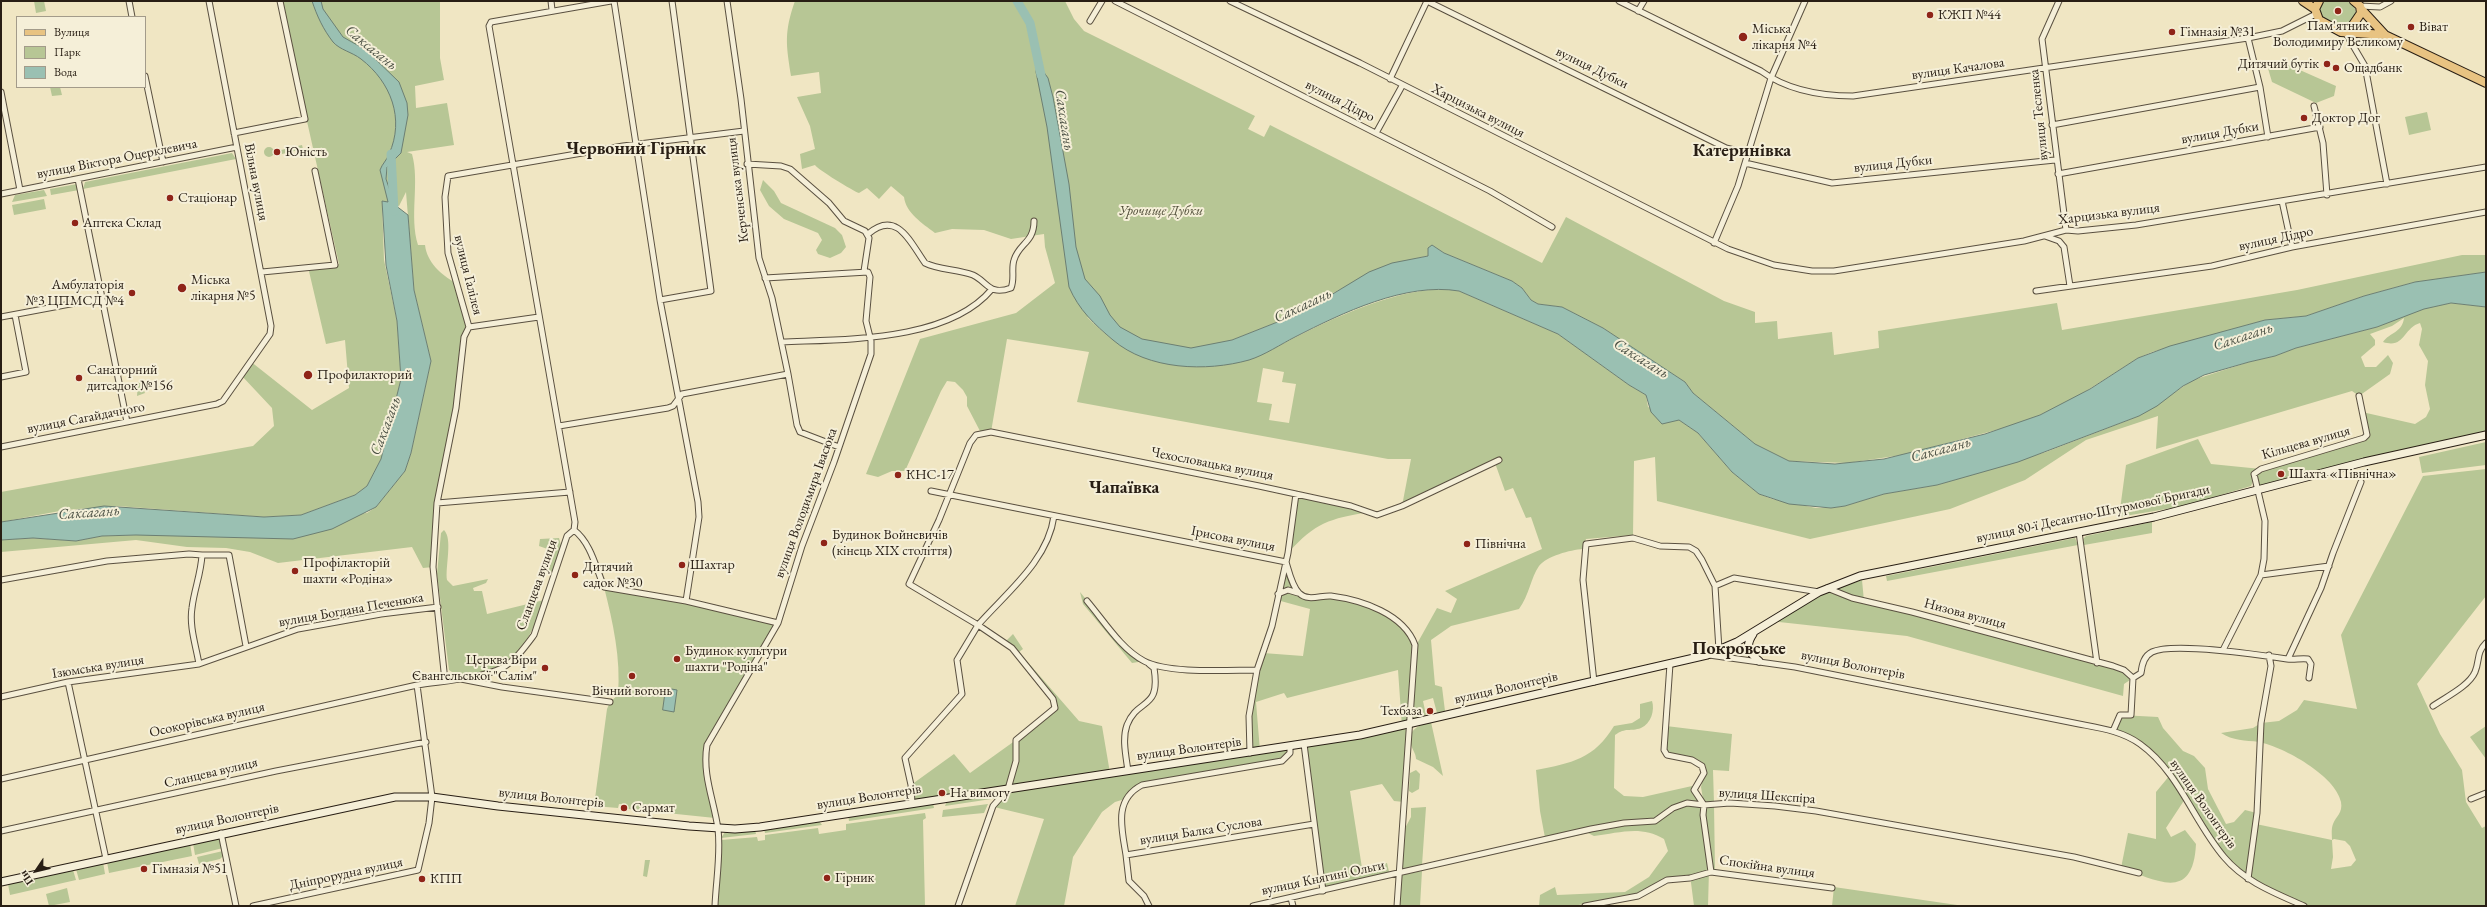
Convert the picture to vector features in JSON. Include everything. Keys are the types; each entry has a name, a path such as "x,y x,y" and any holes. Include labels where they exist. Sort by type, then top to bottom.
{"main road":[{"path":"2303,1 2315,12 2319,20 2347,32 2385,36 2486,83"},
{"path":"2315,12 2319,1"},
{"path":"2347,32 2352,29 2359,5"},
{"path":"2359,5 2385,36"}],"street":[{"path":"129,1 132,16"},
{"name":"Вільна вулиця","path":"209,1 262,272 271,330 250,361"},
{"path":"234,133 305,119 280,1"},
{"path":"551,1 552,10"},
{"path":"611,1 552,10 492,22 489,26 559,426 575,522 574,530 580,534 588,546 604,587 686,601 778,623"},
{"path":"614,1 660,300 699,517 686,601"},
{"path":"660,300 711,291 672,1"},
{"name":"Керченська вулиця","path":"727,1 759,258 772,298 782,342 797,425 800,432 839,447"},
{"path":"1090,20 1102,1"},
{"name":"вулиця Дідро","path":"1115,1 1490,191 1552,227"},
{"name":"Харцизька вулиця","path":"1230,1 1714,243 1774,265 1812,271 1834,271 1882,265 2045,236 2066,230 2078,231 2136,225 2486,167"},
{"path":"1390,80 1427,1"},
{"name":"вулиця Дубки","path":"1427,1 1436,3 1726,148 1747,153"},
{"name":"вулиця Качалова","path":"1619,1 1761,71 1770,78 1818,94 1853,96 2046,69 2248,38 2282,31 2315,12"},
{"path":"1638,11 1644,1"},
{"path":"1714,243 1745,163 1770,78 1805,1"},
{"name":"вулиця Тесленка","path":"2059,1 2042,39 2055,160 2066,230"},
{"path":"2359,5 2380,7 2391,1"},
{"path":"2347,32 2365,66 2387,184"},
{"name":"вулиця Дубки","path":"2248,38 2260,86 2268,137"},
{"path":"146,81 163,162"},
{"path":"1376,133 1402,86"},
{"path":"2052,125 2260,86"},
{"path":"1,92 20,190"},
{"path":"2314,106 2320,127 2328,194"},
{"name":"вулиця Дубки","path":"2058,174 2320,127"},
{"name":"вулиця Галілея","path":"539,317 469,327 448,253 445,197 448,176 514,166 622,146 636,146 744,131"},
{"name":"вулиця Віктора Оцерклевича","path":"1,194 237,147"},
{"name":"вулиця Дубки","path":"1745,163 1832,182 2055,160"},
{"path":"747,164 781,166 790,169 829,203 844,221 861,228 868,234"},
{"path":"262,272 335,264 315,171"},
{"path":"78,178 127,422"},
{"path":"2282,201 2292,247"},
{"name":"вулиця Дідро","path":"2036,291 2212,266 2292,247 2486,212"},
{"path":"765,278 864,271 868,234 881,225 899,229 911,240 925,263 974,276 992,289 1011,288 1014,259 1032,238 1034,221"},
{"path":"2045,236 2059,241 2064,247 2070,286"},
{"name":"вулиця Володимира Івасюка","path":"718,829 706,778 704,761 707,745 778,623 802,546 839,447 870,354 871,338 866,329 866,321 870,277 868,272 864,271"},
{"path":"782,342 871,338 947,321 981,301 992,289"},
{"path":"1,317 102,298"},
{"path":"1,377 26,372 14,315"},
{"path":"445,681 433,567 437,503 456,408 464,337 469,327"},
{"name":"вулиця Сагайдачного","path":"1,447 217,404 223,401 250,361"},
{"path":"559,426 668,408 673,406 682,394 788,374"},
{"name":"Кільцева вулиця","path":"2223,650 2261,575 2264,559 2265,521 2254,478 2256,471 2364,438 2367,434 2367,429 2359,396"},
{"name":"Чехословацька вулиця","path":"978,625 909,584 973,438 981,433 991,432 1296,494 1351,506 1377,515 1499,460"},
{"name":"вулиця 80-ї Десантно-Штурмової Бригади","path":"1707,655 1755,630 1827,588 1887,570 2154,517 2364,462 2486,435"},
{"path":"2288,659 2322,588 2361,482"},
{"path":"437,503 570,492"},
{"name":"Ірисова вулиця","path":"931,492 1286,562 1298,593"},
{"path":"1250,753 1249,716 1257,670 1272,626 1286,562 1296,494"},
{"path":"912,804 911,785 905,758 962,694 957,660 978,625 1042,552 1047,542 1054,516"},
{"name":"Сланцева вулиця","path":"417,685 459,679 501,668 524,648 534,635 567,536 574,530"},
{"path":"2079,532 2097,663"},
{"path":"1594,682 1583,580 1586,544 1633,538 1660,546 1689,547 1702,560 1715,586 1719,650"},
{"path":"1,580 107,561 189,554 229,555 246,646"},
{"path":"199,664 192,613 202,555"},
{"path":"2261,575 2329,566"},
{"path":"1715,586 1734,578 1819,592"},
{"name":"Низова вулиця","path":"1827,588 1852,598 1912,612 2124,670 2133,678"},
{"path":"1278,594 1288,590 1309,598 1330,596 1370,606 1398,621 1408,630 1415,645 1408,725 1397,906"},
{"path":"1088,601 1126,648 1154,668 1155,693 1148,703 1134,715 1127,726 1124,737 1128,771"},
{"name":"вулиця Богдана Печенюка","path":"199,664 246,646 298,629 381,614 438,607"},
{"path":"958,906 993,806 1008,790 1016,761 1016,740 1053,710 1056,705 1012,648 978,625"},
{"path":"1755,630 1748,640 1748,648 1750,654 1759,661"},
{"path":"2433,706 2470,680 2475,671 2479,649 2486,643"},
{"path":"2113,731 2120,715 2130,715 2133,678 2141,673 2143,661 2147,656 2157,650 2223,650 2269,655 2288,659 2310,660 2309,678"},
{"name":"вулиця Волонтерів","path":"1,882 221,833 386,799 432,797 498,806 718,829 760,826 1008,790 1304,744 1408,725 1707,655 1759,661 2113,731 2140,744 2170,775 2214,844 2225,858 2248,879 2304,906"},
{"path":"2248,879 2257,813 2261,723 2271,666 2269,655"},
{"path":"1144,662 1175,668 1257,670"},
{"name":"Ізюмська вулиця","path":"1,697 68,682 199,664"},
{"path":"1670,664 1664,750 1667,755 1692,760 1702,766 1704,774 1694,790 1704,805 1703,815 1711,872"},
{"name":"Сланцева вулиця","path":"459,679 502,687 610,702"},
{"path":"68,682 106,859"},
{"path":"417,685 426,742 432,797"},
{"name":"Осокорівська вулиця","path":"1,780 417,685"},
{"name":"Сланцева вулиця","path":"1,831 276,771 426,742"},
{"path":"1304,744 1323,891"},
{"path":"1126,855 1120,818 1122,807 1130,792 1142,786 1282,761 1290,753 1290,746"},
{"path":"2471,799 2486,793"},
{"name":"Дніпрорудна вулиця","path":"253,906 418,870 429,823 432,797"},
{"name":"вулиця Шекспіра","path":"1399,874 1591,829 1624,823 1655,822 1672,808 1686,804 1704,805 1730,803 1816,811 2074,857 2139,873"},
{"name":"вулиця Балка Суслова","path":"1149,906 1144,896 1129,881 1126,855 1314,824"},
{"path":"715,906 718,829"},
{"path":"221,833 236,906"},
{"name":"Спокійна вулиця","path":"1585,906 1638,896 1667,880 1690,878 1711,872 1832,888"},
{"name":"вулиця Княгині Ольги","path":"1253,906 1399,874"},
{"path":"1291,898 1293,906"}],"green space":[{"path":"34,1 44,1 46,11 36,13"},
{"path":"280,1 440,1 440,58 444,80 415,86 416,108 447,103 454,145 407,152 412,154 414,165 414,223 418,245 425,245 429,257 440,272 456,283 467,323 458,391 440,485 433,567 423,568 412,547 278,563 250,552 226,548 187,547 136,540 1,552 1,540 33,538 76,541 102,536 136,535 367,513 376,507 405,471 411,453 431,361 414,290 406,192 399,206 382,201 384,260 397,321 401,379 381,459 367,486 355,495 301,515 264,517 117,506 65,510 1,522 1,492 253,446 274,426 272,408 241,375 250,361 312,410 349,388 345,340 326,344 308,267 339,264"},
{"name":"Урочище Дубки","path":"795,1 1065,1 1074,19 1084,31 1255,116 1248,129 1264,137 1270,125 1542,263 1566,217 1724,301 1755,312 1755,323 1777,321 1778,339 1832,332 1834,355 1879,348 1878,331 2057,303 2062,330 2297,290 2462,255 2486,255 2486,272 2411,283 2364,296 2306,316 2265,320 2152,352 2138,358 2075,398 2015,425 1902,455 1847,463 1789,461 1755,444 1693,393 1685,382 1603,328 1562,307 1538,304 1531,300 1522,288 1512,281 1444,253 1432,245 1428,256 1418,258 1341,289 1280,321 1232,340 1181,355 1087,317 1113,340 1125,348 1152,360 1184,365 1214,365 1238,362 1250,359 1345,314 1371,304 1405,294 1428,290 1443,289 1459,291 1558,334 1629,385 1646,395 1648,407 1679,420 1698,433 1732,472 1759,494 1772,499 1816,508 1831,508 1845,506 1884,494 1937,485 2046,452 2139,416 2193,380 2249,362 2275,356 2296,348 2377,327 2417,310 2451,303 2486,307 2486,435 2258,491 2254,479 2251,486 2184,506 2119,517 2126,465 2198,439 2211,464 2261,469 2367,435 2362,412 2415,424 2426,417 2430,409 2425,385 2428,361 2419,345 2422,329 2420,323 2410,329 2396,343 2383,342 2401,327 2404,318 2392,326 2370,334 2375,340 2375,345 2361,357 2365,367 2376,367 2388,355 2393,363 2390,374 2359,396 2352,391 2156,449 2158,416 2086,440 2025,480 1950,509 1810,539 1657,501 1655,457 1634,461 1633,535 1586,539 1583,549 1559,554 1547,559 1536,570 1519,609 1451,626 1431,640 1435,685 1442,687 1445,711 1437,713 1433,698 1423,701 1426,715 1414,718 1411,713 1418,642 1437,608 1451,613 1457,599 1445,591 1542,549 1531,517 1526,518 1513,488 1505,491 1495,463 1402,506 1411,459 1388,459 1077,402 1089,352 1007,339 991,432 981,433 967,406 967,397 963,390 955,382 947,381 941,391 905,471 892,471 878,477 866,474 920,339 1016,313 1055,283 1045,247 1044,234 1011,239 984,230 952,229 935,233 911,213 905,203 904,197 891,186 879,199 867,188 859,193 855,191 828,175 815,165 802,169 800,154 815,149 810,126 797,97 821,93 819,72 791,76 787,38 791,12","holes":["1263,368 1284,372 1282,382 1296,384 1289,423 1269,420 1272,404 1257,402"]},
{"path":"2323,1 2347,1 2354,5 2356,12 2349,25 2342,28 2322,18 2319,10"},
{"path":"2284,63 2336,86 2334,96 2316,103 2272,82 2267,65"},
{"path":"50,88 60,88 62,95 52,96"},
{"path":"2427,112 2431,130 2409,135 2405,117"},
{"path":"302,145 303,149 282,154 281,150"},
{"path":"269,147 274,152 269,157 264,152"},
{"path":"232,153 236,159 83,189 85,182"},
{"path":"763,180 774,191 781,203 835,228 842,235 846,247 841,253 830,258 818,254 816,250 822,240 818,233 784,219 769,206 760,190"},
{"path":"77,184 79,190 51,195 50,189"},
{"path":"44,190 47,196 12,202 15,195"},
{"path":"44,199 46,209 14,215 12,205"},
{"path":"140,382 145,393 137,396 138,383"},
{"path":"2486,442 2486,465 2422,473 2419,457"},
{"path":"2486,469 2486,596 2417,684 2440,734 2462,770 2466,802 2482,828 2486,826 2486,906 2304,906 2258,885 2225,858 2185,799 2166,828 2171,837 2185,830 2196,844 2193,863 2188,875 2180,881 2170,883 2159,881 2121,868 2128,833 2156,839 2156,792 2170,775 2140,744 2113,731 2120,715 2158,717 2163,728 2183,751 2194,756 2205,768 2208,789 2226,824 2234,822 2245,810 2257,813 2256,824 2332,840 2332,826 2340,812 2341,802 2337,792 2330,782 2308,764 2282,750 2259,742 2235,739 2221,733 2253,728 2261,723 2279,721 2297,710 2304,700 2357,709 2341,635 2423,476","holes":["2332,840 2345,841 2350,846 2356,860 2351,866 2331,869 2333,857"]},
{"path":"1296,494 1369,512 1343,517 1315,528 1288,553"},
{"path":"2152,522 2152,533 2084,545 2083,539 2086,536"},
{"path":"444,530 447,534 448,540 447,580 453,586 488,579 486,583 473,588 474,591 482,591 487,614 544,600 531,633 524,645 505,663 493,669 458,676 449,670 437,574 441,533"},
{"path":"559,538 562,549 554,573 548,571 553,551 539,546 540,539"},
{"path":"2075,538 2078,545 1887,581 1886,576"},
{"path":"1286,562 1298,593 1304,597 1330,596 1370,607 1398,621 1415,645 1404,802 1394,801 1382,784 1350,791 1362,868 1387,863 1390,876 1323,891 1304,744 1402,727 1398,670 1287,698 1284,693 1256,702 1260,751 1290,746 1285,759 1142,785 1125,799 1115,802 1102,812 1073,857 1064,906 1015,906 1044,819 994,807 1007,790 912,804 911,785 954,754 970,773 1016,740 1056,705 1012,648 1004,643 1013,634 1023,649 1019,652 1079,721 1102,726 1110,773 1250,753 1249,716 1263,653 1303,656 1310,609 1277,600"},
{"path":"1862,580 1864,601 2113,666 2133,678 2124,684 2123,696 1907,636 1770,621 1819,592 1836,589"},
{"path":"604,587 686,601 778,623 713,733 704,761 715,818 628,809 628,805 619,804 618,808 594,806 607,709 610,702 618,695 619,681 613,627"},
{"path":"1080,592 1126,648 1145,661 1132,663 1083,604"},
{"path":"1652,701 1653,708 1650,720 1644,726 1637,729 1625,730 1615,735 1614,788 1624,796 1643,797 1692,786 1702,807 1709,870 1708,906 1694,906 1690,875 1666,878 1638,894 1573,906 1539,906 1540,895 1555,887 1557,895 1625,892 1649,877 1668,851 1664,839 1647,832 1638,831 1594,836 1588,833 1546,843 1540,811 1536,770 1571,762 1590,753 1606,737 1614,726 1632,723 1640,718 1640,704"},
{"path":"1431,722 1443,776 1433,767 1416,759 1411,744 1411,735 1415,728"},
{"path":"1666,726 1732,734 1729,771 1713,770 1714,803 1704,805 1701,787 1706,766 1702,762 1692,757 1665,754"},
{"path":"2486,726 2486,759 2470,737"},
{"path":"1416,770 1420,774 1419,789 1412,793 1409,791 1410,773"},
{"path":"999,793 998,798 945,806 947,801"},
{"path":"933,803 934,808 849,821 848,815"},
{"path":"988,804 984,813 942,817 943,810"},
{"path":"1714,804 1715,871 1712,870 1705,815 1706,806"},
{"path":"1426,807 1422,865 1401,870 1403,832 1411,817 1411,808"},
{"name":"Гірник","path":"925,813 926,818 923,820 925,906 718,906 721,840 757,837 758,841 765,840 765,835 818,828 819,834 846,830 846,824"},
{"path":"819,821 822,825 765,833 764,829"},
{"path":"755,830 756,834 721,838 725,832"},
{"path":"221,837 223,848 195,855 193,843"},
{"path":"190,843 192,856 109,873 107,862"},
{"path":"223,851 223,856 220,859 199,864 197,857"},
{"path":"645,860 650,860 647,877 643,876"},
{"path":"103,862 105,874 79,880 76,869"},
{"path":"73,870 76,880 10,895 8,884"},
{"path":"1422,871 1420,906 1399,906 1401,875"},
{"path":"1834,887 1964,906 1832,906"},
{"path":"67,888 70,902 49,906 46,894"}],"water":[{"path":"312,1 321,1 323,9 343,37 366,50 399,82 407,103 408,115 401,153 387,167 386,179 395,205 408,215 414,290 431,361 411,453 405,471 376,507 332,529 293,539 136,535 102,536 76,541 33,538 1,540 1,522 104,506 264,517 301,515 355,495 367,486 381,459 401,379 397,321 386,265 382,201 388,202 380,170 394,141 396,128 395,115 387,90 380,79 361,59 333,42 326,32"},
{"path":"1038,64 1048,78 1053,97 1069,184 1076,247 1085,279 1100,296 1110,315 1120,327 1142,339 1191,348 1232,340 1280,321 1331,295 1369,272 1392,263 1428,256 1428,248 1432,245 1444,253 1512,281 1522,288 1531,300 1538,304 1562,307 1603,328 1685,382 1693,393 1755,444 1789,461 1835,464 1884,459 1985,434 2040,415 2090,389 2138,358 2170,346 2265,320 2306,316 2364,296 2415,282 2486,272 2486,307 2451,303 2424,309 2377,327 2296,348 2275,356 2204,375 2183,386 2157,406 2139,416 2018,462 1937,485 1884,494 1845,506 1831,508 1789,504 1759,494 1732,472 1698,433 1679,420 1662,424 1651,412 1646,395 1629,385 1558,334 1459,291 1439,289 1396,295 1333,318 1261,355 1249,360 1232,364 1196,367 1178,366 1160,363 1127,350 1093,322 1077,303 1069,287 1047,127 1036,72"},
{"path":"666,688 677,690 674,712 663,710"}],"waterway":[{"name":"Саксагань","path":"1017,1 1030,23 1041,75"},
{"name":"Саксагань","path":"391,154 394,211"}],"place":[{"name":"Пам'ятник Володимиру Великому","path":"2338,11"},
{"name":"КЖП №44","path":"1930,15"},
{"name":"Віват","path":"2411,27"},
{"name":"Гімназія №31","path":"2172,32"},
{"name":"Міська лікарня №4","path":"1743,37"},
{"name":"Дитячий бутік","path":"2327,64"},
{"name":"Ощадбанк","path":"2336,68"},
{"name":"Доктор Дог","path":"2304,118"},
{"name":"Юність","path":"277,152"},
{"name":"Стаціонар","path":"170,198"},
{"name":"Аптека Склад","path":"75,223"},
{"name":"Міська лікарня №5","path":"182,288"},
{"name":"Амбулаторія №3 ЦПМСД №4","path":"132,293"},
{"name":"Профилакторий","path":"308,375"},
{"name":"Санаторний дитсадок №156","path":"79,378"},
{"name":"Шахта «Північна»","path":"2281,474"},
{"name":"КНС-17","path":"898,475"},
{"name":"Будинок Войневичів (кінець ХІХ століття)","path":"824,543"},
{"name":"Північна","path":"1467,544"},
{"name":"Шахтар","path":"682,565"},
{"name":"Профілакторій шахти «Родіна»","path":"295,571"},
{"name":"Дитячий садок №30","path":"575,575"},
{"name":"Будинок культури шахти \"Родіна\"","path":"677,659"},
{"name":"Церква Віри Євангельської \"Салім\"","path":"545,668"},
{"name":"Вічний вогонь","path":"632,676"},
{"name":"Техбаза","path":"1430,711"},
{"name":"На вимогу","path":"942,793"},
{"name":"Сармат","path":"624,808"},
{"name":"Гімназія №51","path":"144,869"},
{"name":"Гірник","path":"827,878"},
{"name":"КПП","path":"422,879"}],"district":[{"name":"Червоний Гірник","path":"636,149"},
{"name":"Катеринівка","path":"1742,151"},
{"name":"Чапаївка","path":"1124,488"},
{"name":"Покровське","path":"1739,649"}]}
